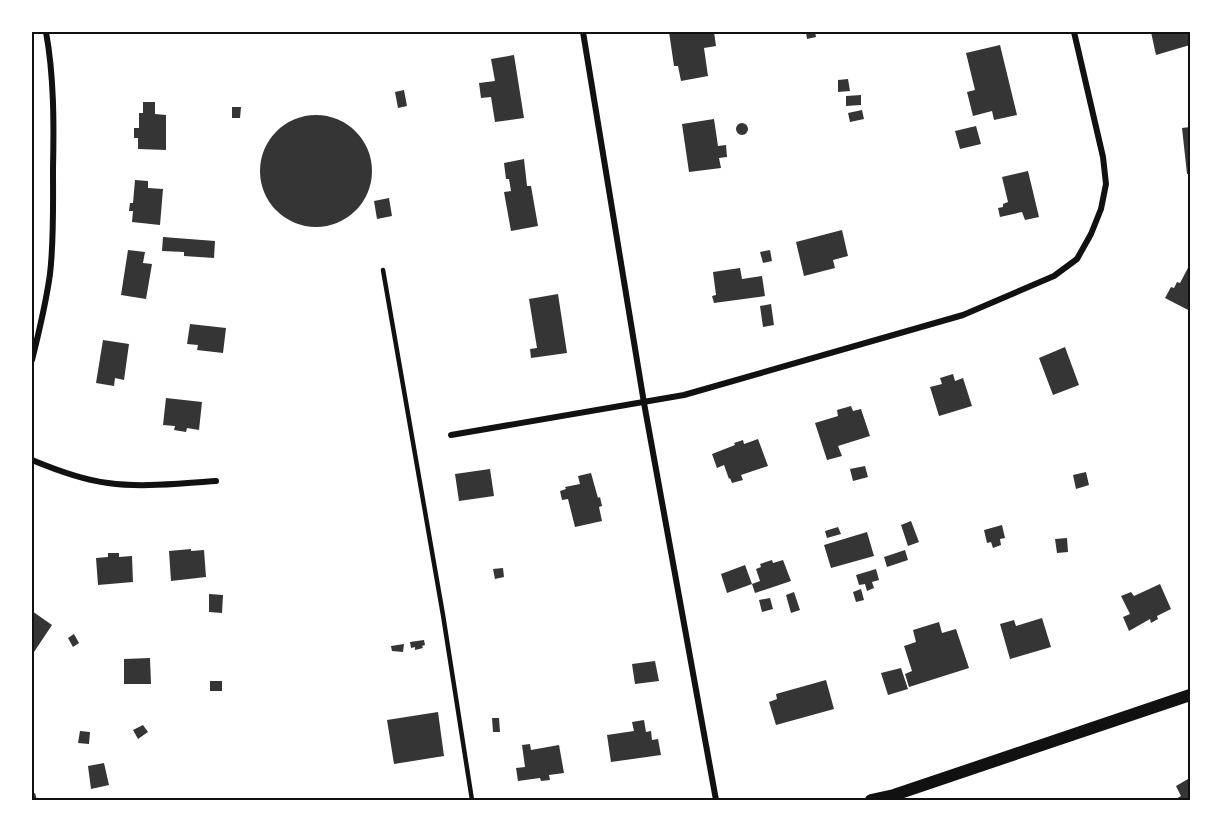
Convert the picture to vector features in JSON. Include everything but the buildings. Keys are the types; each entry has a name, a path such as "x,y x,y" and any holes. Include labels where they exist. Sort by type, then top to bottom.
{"main road":[{"path":"871,801 895,798 1191,695"}],"street":[{"path":"32,360 50,274 54,131 46,32"},
{"path":"582,32 644,403 716,801"},
{"path":"451,435 684,395 963,315 1054,276 1077,259 1091,234 1101,209 1106,184 1103,157 1074,32"},
{"path":"32,460 68,474 107,483 139,485 216,482"}],"lane":[{"path":"383,270 443,615 472,801"}]}
